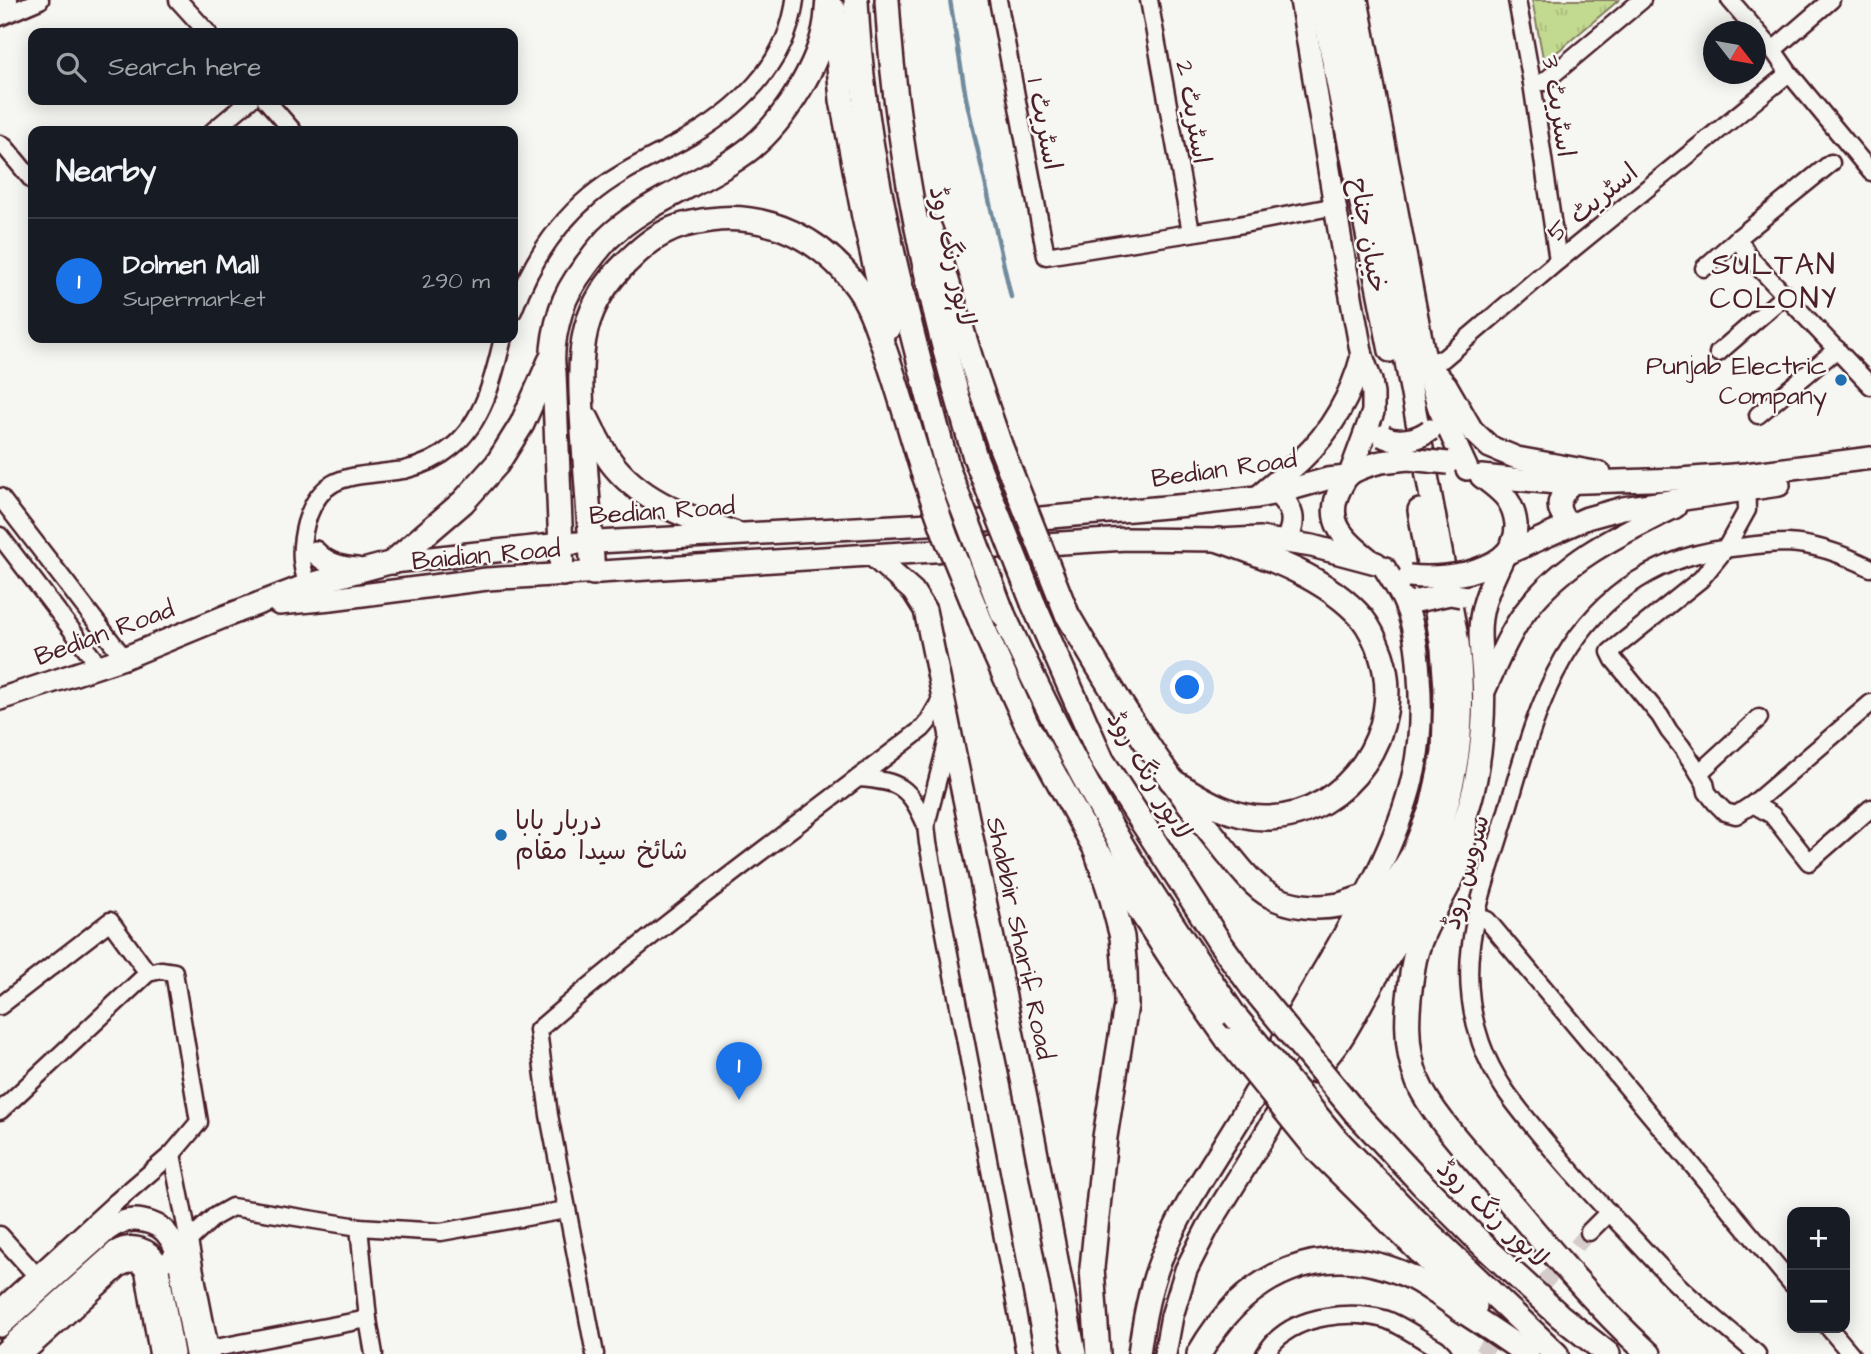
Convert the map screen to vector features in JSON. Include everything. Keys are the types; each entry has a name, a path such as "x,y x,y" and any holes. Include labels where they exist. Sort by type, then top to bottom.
{"highway":[{"path":"393,562 463,502 497,464 531,407 551,360 565,298 582,270 608,238 652,207 730,163 772,128 807,75 819,48 826,23 828,0"},
{"path":"833,0 842,100 859,195 888,322 898,389"},
{"path":"856,0 860,57 884,214 916,353 948,470 1003,614 1079,769 1112,827 1168,918 1234,1015 1327,1145 1397,1231 1469,1298 1498,1332"},
{"name":"لاہور رنگ روڈ","path":"887,0 895,99 906,171 942,338 975,457 1033,603 1102,760 1220,943 1252,987 1355,1112 1484,1246 1560,1316 1608,1354"},
{"path":"906,171 937,248 1000,445 1068,614 1114,695 1171,780 1236,863 1262,890 1294,904 1323,907 1365,897"},
{"path":"593,573 582,406 582,353 586,330 604,288 643,246 666,232 693,222 741,218 787,229 806,239 840,267 869,308 946,537 985,632 1026,723 1096,850 1118,877 1228,1040 1327,1145 1410,1215 1556,1354"},
{"path":"551,360 554,373 562,574"},
{"path":"582,406 600,445 614,466 645,495 674,511 734,533"},
{"path":"1171,780 1200,798 1244,815 1267,818 1307,811 1334,796 1360,769 1382,727 1387,707 1387,683 1378,645 1371,629 1349,604 1299,572 1219,540"},
{"path":"1465,823 1460,858 1415,955 1407,1020 1408,1042 1419,1084 1457,1138 1541,1239 1617,1325 1648,1354"},
{"path":"1096,850 1122,937 1126,1005 1105,1137 1092,1268 1098,1354"},
{"path":"1097,1223 1101,1296 1110,1354"},
{"path":"1199,1354 1224,1317 1238,1301 1260,1284 1297,1267 1339,1260 1375,1265 1411,1277 1498,1332 1527,1354"}],"main road":[{"name":"خیبان جناح","path":"1301,0 1362,356 1371,381 1373,412 1348,476"},
{"path":"1248,1106 1310,1023 1412,854 1431,807 1438,781 1445,727 1442,648 1425,545 1321,0"},
{"path":"1165,1354 1172,1316 1186,1270 1208,1227 1428,859 1442,826 1457,768 1462,686 1458,643 1339,0"},
{"name":"خیبان جناح","path":"1357,0 1426,366 1439,408 1465,470"},
{"path":"1286,541 1293,522 1292,513 1287,502 1267,495 1320,439 1345,401 1362,356"},
{"path":"1373,412 1380,418 1383,436 1393,440 1420,436 1430,430 1433,419 1422,381 1426,366 1446,385 1472,430 1490,447 1517,458 1597,472 1613,480"},
{"path":"1219,540 1261,538 1286,541 1380,565 1409,576 1447,577 1484,567 1587,518 1623,508 1695,496 1746,482 1871,458"},
{"path":"1139,1354 1149,1299 1160,1260 1184,1211 1248,1106 1365,897 1395,831 1410,788 1419,740 1417,648 1406,607 1380,565 1352,545 1335,522 1335,500 1348,476 1381,462 1408,459 1535,482 1680,479 1746,482 1871,472"},
{"path":"1266,1133 1339,1042 1435,883 1465,823 1478,769 1482,735 1483,692 1479,641 1483,610 1489,588 1515,538 1516,519 1511,504 1503,494 1465,470"},
{"name":"Bedian Road","path":"0,699 100,667 256,606 319,591 366,568 393,562 590,542 1041,518 1267,495 1348,476"},
{"path":"1569,525 1558,508 1571,483"},
{"path":"1483,692 1511,635 1542,591 1570,566 1604,543 1695,496"},
{"name":"Baidian Road","path":"319,591 1126,539 1219,540"},
{"path":"315,552 323,561 332,564 353,569 366,568"},
{"name":"Shabbir Sharif Road","path":"872,555 913,591 925,610 1028,1108 1075,1354"},
{"path":"1420,696 1427,688 1424,649 1415,608 1418,601 1450,594 1465,599 1468,604 1473,652 1482,669"},
{"path":"0,1326 103,1224 138,1220 160,1227 183,1245 205,1352"},
{"path":"2,1354 120,1249 133,1247 144,1250 155,1260 173,1354"}],"street":[{"path":"0,4 9,0"},
{"path":"0,18 40,0"},
{"path":"178,0 203,28"},
{"path":"518,297 546,243 590,196 618,176 712,123 752,89 773,62 788,34 795,0"},
{"name":"اسٹریٹ 1","path":"998,0 1046,256 1191,232"},
{"name":"اسٹریٹ 2","path":"1149,0 1191,232"},
{"name":"اسٹریٹ 3","path":"1517,0 1558,261"},
{"path":"1532,83 1544,82 1642,0"},
{"path":"1730,0 1871,172"},
{"path":"1773,50 1831,0"},
{"name":"اسٹریٹ 5","path":"1426,366 1443,359 1558,261 1789,74"},
{"path":"219,126 244,105"},
{"path":"270,105 289,126"},
{"path":"0,144 28,175"},
{"path":"1704,268 1831,163"},
{"path":"1191,232 1336,206"},
{"path":"1738,238 1749,257 1784,296 1871,386"},
{"path":"1718,354 1784,296"},
{"path":"319,591 303,572 301,552 301,540 314,502 326,488 348,476 403,470 437,458 453,447 467,432 486,396 502,343"},
{"path":"1758,415 1837,349"},
{"path":"1746,482 1747,510 1726,548 1701,579 1610,652 1614,660 1660,716 1699,773 1707,792 1725,812 1736,815 1753,804 1871,703"},
{"path":"0,497 124,658"},
{"path":"306,525 315,552 319,591"},
{"path":"0,536 100,667"},
{"name":"سروس روڈ","path":"1757,1354 1680,1287 1565,1165 1502,1088 1487,1058 1474,1018 1469,978 1471,933 1540,710 1553,677 1572,644 1601,609 1637,579 1679,558 1703,551 1787,543 1809,545 1871,568"},
{"path":"595,1354 549,1115 538,1030 594,981 922,729 943,696"},
{"path":"1699,773 1759,718"},
{"path":"926,825 950,732"},
{"path":"859,778 885,780 904,789 912,796 926,825 1025,1354"},
{"path":"1753,804 1772,816 1809,862 1871,808"},
{"path":"1476,916 1487,920 1787,1278"},
{"path":"0,1006 110,920 148,973"},
{"path":"0,1111 148,973 161,970 174,972 199,1122 172,1154 103,1224 36,1275 0,1308"},
{"path":"172,1154 183,1245"},
{"path":"158,1269 214,1217 232,1207 359,1227 442,1232 566,1210"},
{"path":"1589,1232 1609,1212"},
{"path":"359,1227 374,1354"},
{"path":"0,1235 36,1275"},
{"path":"25,1354 120,1268 131,1263 138,1264 144,1271 158,1354"},
{"path":"1265,1354 1276,1339 1300,1324 1353,1313 1387,1319 1443,1354"},
{"path":"205,1352 368,1319"},
{"path":"1833,1333 1851,1354"}],"green space":[{"path":"1532,0 1619,0 1544,63"}],"waterway":[{"path":"950,0 966,98 1011,297"}],"tunnel":[{"path":"1481,1354 1589,1232"}],"place":[{"name":"Punjab Electric Company","path":"1841,380"},
{"name":"دربار بابا شائخ سیدا مقام","path":"501,835"},
{"name":"Dolmen Mall","path":"739,1100"}],"district":[{"name":"SULTAN COLONY","path":"1774,281"}]}
